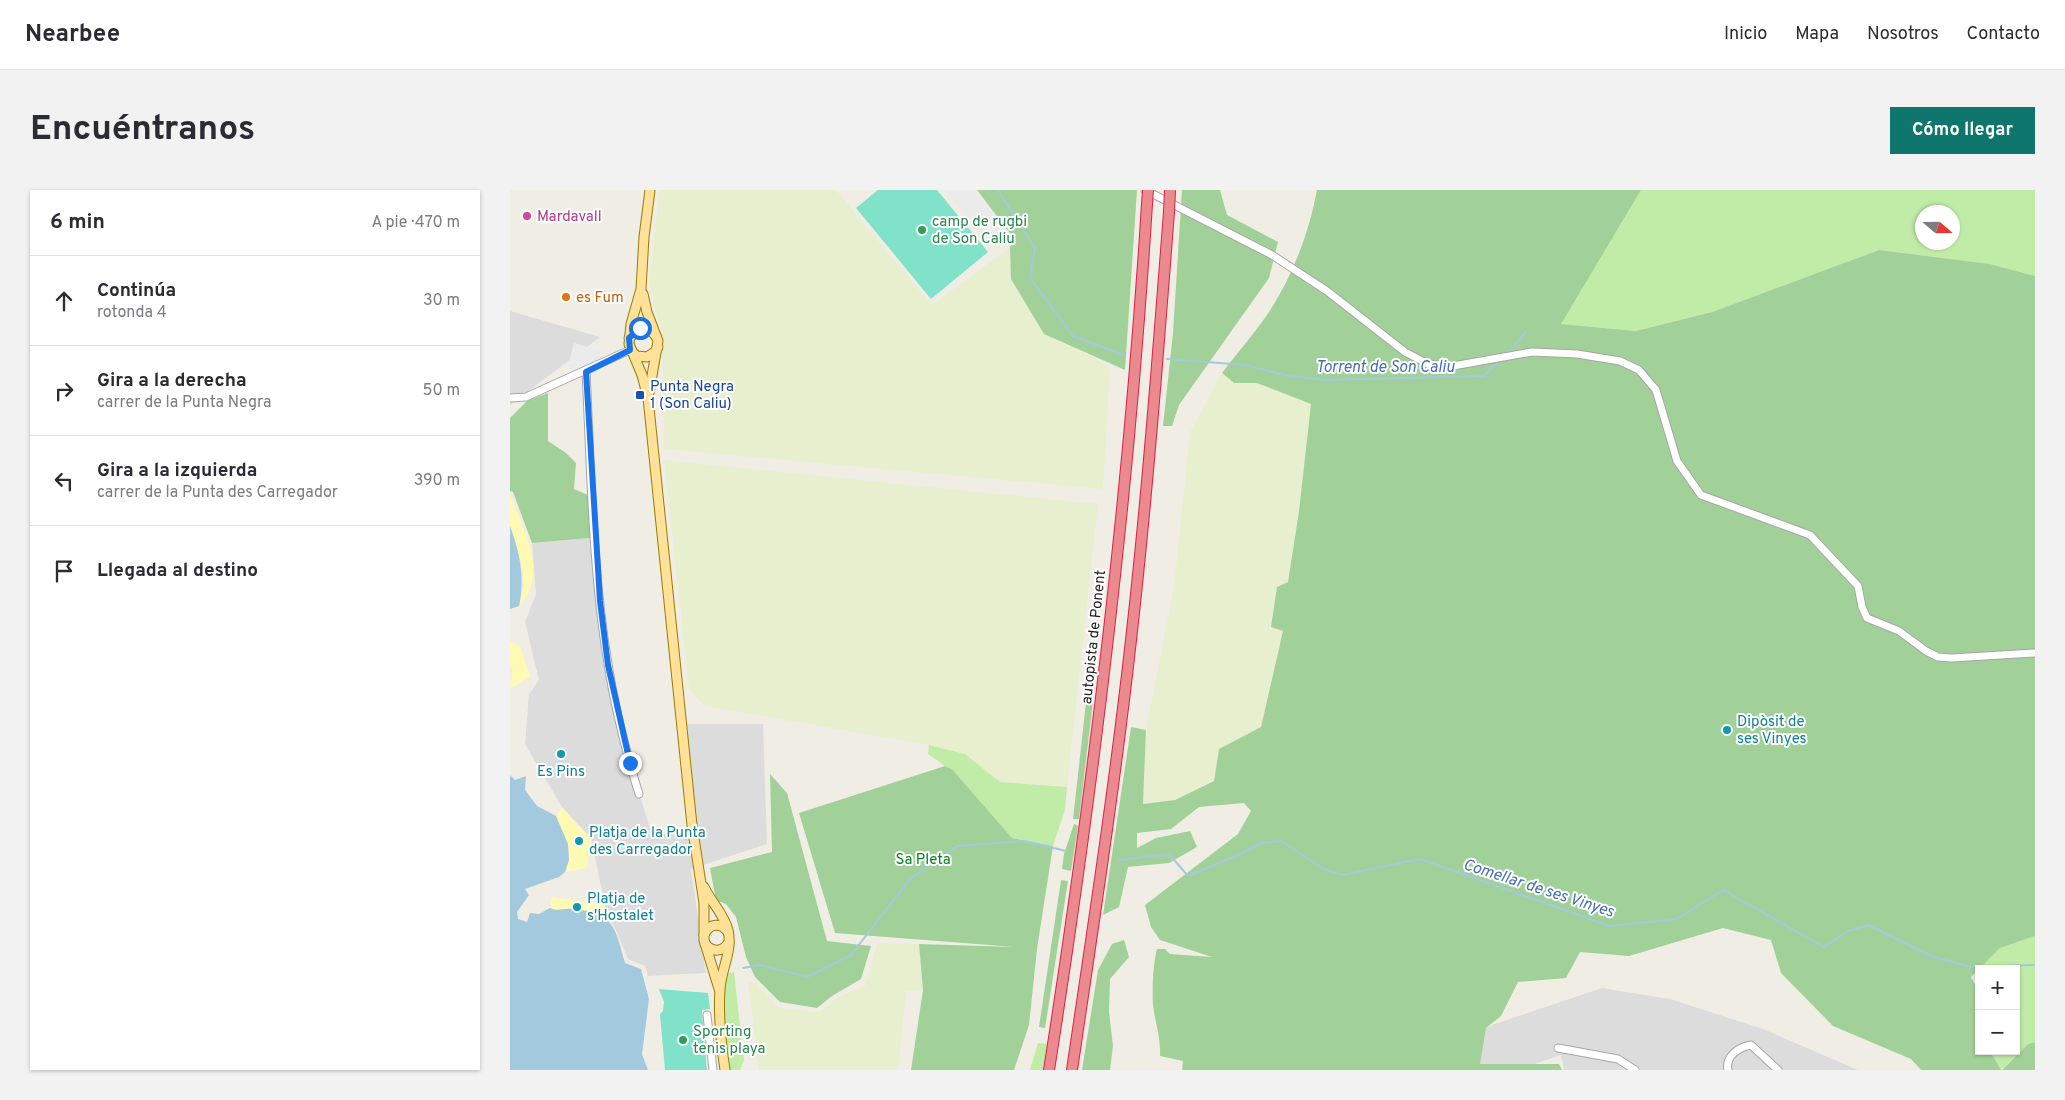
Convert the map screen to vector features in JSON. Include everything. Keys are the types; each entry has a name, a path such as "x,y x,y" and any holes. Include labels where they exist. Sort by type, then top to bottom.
{"highway":[{"name":"autopista de Ponent","path":"1049,1070 1082,846 1110,623 1128,446 1147,204 1146,190"},
{"path":"1072,1070 1107,831 1131,640 1150,442 1170,190"}],"main road":[{"path":"648,398 658,347 656,336 646,312 642,289 644,237 650,190"},
{"path":"642,289 629,338 631,352 642,375 648,398 687,782 705,912 705,940 720,988"},
{"path":"629,338 640,328 650,330 656,336"},
{"path":"631,352 647,357 656,351 658,347"},
{"path":"700,878 711,901 726,922 729,938 730,948 720,988 720,1026 725,1070"},
{"path":"705,940 708,928 716,925 724,927 729,938"},
{"path":"705,940 713,950 718,950 722,949 729,938"}],"street":[{"path":"1146,190 1272,255 1327,290 1405,352 1428,364 1453,366 1532,352 1577,354 1620,361 1639,370 1656,390 1677,461 1701,496 1810,535 1858,586 1866,618 1898,630 1926,651 1938,657 1952,658 2035,653"},
{"path":"510,398 526,397 631,352"},
{"path":"586,372 592,496 608,665 630,763 639,794"},
{"path":"707,1015 713,1070"},
{"path":"1728,1070 1727,1065 1733,1054 1742,1046 1751,1045 1778,1070"},
{"path":"1558,1048 1618,1059 1635,1070"}],"shaded area":[{"path":"944,190 975,190 1008,234 992,247"},
{"path":"510,311 600,337 510,405"},
{"path":"574,343 600,351 603,357 573,374 568,366"},
{"path":"590,538 608,665 630,763 652,835 693,831 687,724 763,724 767,844 691,869 706,973 648,976 645,966 628,959 605,905 591,838 562,807 525,744 529,694 539,680 525,622 536,594 532,543"},
{"path":"1602,988 1670,999 1763,1029 1858,1070 1564,1070 1561,1055 1517,1070 1439,1070 1433,1053 1495,1024"},
{"path":"702,1012 710,1012 719,1070 707,1070"}],"green space":[{"path":"659,190 836,190 932,305 1010,247 1011,279 1044,334 1110,366 1103,489 664,449 662,332 649,287"},
{"name":"camp de rugbi de Son Caliu","path":"878,190 937,190 988,252 931,299 856,208"},
{"path":"977,190 1137,190 1125,370 1044,334 1011,279 1010,247 1015,240"},
{"path":"1182,190 1220,190 1227,215 1278,242 1269,278 1179,405 1172,426 1163,426 1173,333"},
{"path":"1317,190 1641,190 1561,324 1636,331 1712,312 1879,250 1990,264 2035,276 2035,936 2000,948 1983,965 1975,965 1975,973 1971,977 1975,984 1975,1055 1992,1055 2001,1070 1921,1070 1911,1059 1833,1026 1781,973 1771,940 1723,928 1629,956 1580,952 1566,978 1518,982 1501,1016 1486,1028 1480,1064 1559,1064 1562,1070 1182,1070 1183,1061 1160,1056 1160,1043 1153,999 1157,949 1165,949 1170,954 1212,957 1160,940 1151,927 1145,905 1238,834 1251,811 1244,803 1199,807 1171,829 1137,833 1137,848 1156,838 1190,831 1197,847 1169,863 1128,867 1119,907 1103,915 1131,727 1146,730 1143,804 1175,800 1214,781 1219,749 1261,727 1283,631 1271,627 1277,587 1288,582 1299,511 1311,404 1257,383 1234,383 1222,373 1264,320 1278,298 1305,238"},
{"path":"1641,190 2035,190 2035,276 1990,264 1879,250 1712,312 1636,331 1560,324"},
{"path":"1222,373 1234,383 1257,383 1311,404 1299,511 1288,582 1277,587 1271,627 1283,631 1261,727 1219,749 1214,780 1175,800 1143,804 1146,730 1174,586 1190,432"},
{"path":"548,393 548,441 566,453 576,463 574,489 590,496 590,538 532,543 513,492 510,491 510,418 527,401"},
{"path":"664,460 1098,504 1067,787 1000,782 965,754 929,745 704,706 689,688"},
{"path":"1088,685 1095,685 1079,819 1073,819"},
{"path":"929,745 965,754 1000,782 1067,787 1065,810 1053,846 1012,838 952,769 928,754"},
{"name":"Sa Pleta","path":"945,766 952,769 1012,838 1053,846 1037,949 1029,1025 1014,1070 911,1070 923,990 919,944 1015,947 835,933 799,813"},
{"path":"770,774 787,793 827,941 871,946 861,979 832,996 817,1008 780,1002 755,977 746,957 736,917 726,904 716,900 710,868 772,852"},
{"path":"1074,824 1078,826 1071,871 1062,869 1064,854"},
{"path":"1061,880 1068,881 1045,1028 1039,1027"},
{"path":"2035,936 2035,1042 2028,1044 2020,1052 2020,965 1983,965 2000,948"},
{"path":"1124,940 1129,957 1110,979 1109,1012 1113,1046 1110,1070 1082,1070 1098,970 1112,944"},
{"path":"877,943 919,944 923,990 906,991 898,1070 759,1070 748,983 755,982 779,1008 820,1012 835,999 866,985"},
{"path":"734,972 744,1060 740,1070 730,1070 724,1006 726,982 729,973"},
{"name":"Sporting tenis playa","path":"659,989 708,993 710,1009 702,1010 707,1070 665,1070 660,1014 663,1011 664,1002"},
{"path":"2035,1042 2035,1070 2002,1070 2017,1055 2020,1055 2020,1052 2028,1044"},
{"path":"1038,1043 1047,1044 1043,1070 1030,1070"},
{"path":"1992,1055 2017,1055 2001,1070"}],"sand":[{"path":"510,495 527,537 533,566 532,580 528,593 519,606 524,586 522,565 510,526"},
{"path":"510,641 520,646 530,676 510,689 512,671 510,665"},
{"name":"Platja de la Punta des Carregador","path":"562,807 591,838 587,868 565,872 569,860 556,816"},
{"name":"Platja de s'Hostalet","path":"552,897 605,905 603,915 550,908"}],"water":[{"path":"510,526 519,556 522,585 519,606 510,609"},
{"path":"510,775 515,780 526,776 525,790 537,806 556,816 568,844 569,860 565,872 559,877 525,889 529,895 517,912 518,919 527,922 530,913 539,914 550,908 586,911 605,918 615,931 625,963 641,969 649,999 642,1054 648,1070 510,1070"}],"waterway":[{"name":"Torrent de Son Caliu","path":"998,190 1035,248 1030,278 1073,336 1124,355"},
{"name":"Torrent de Son Caliu","path":"1506,354 1526,332"},
{"name":"Torrent de Son Caliu","path":"1167,359 1246,365 1285,375 1325,380 1484,376 1499,361"},
{"name":"Comellar de ses Vinyes","path":"743,968 759,965 807,977 851,955 910,879 957,846 1025,841 1066,851"},
{"name":"Comellar de ses Vinyes","path":"1119,860 1169,854 1188,876 1236,856 1261,843 1281,841 1324,869 1342,875 1420,859 1610,926 1677,919 1723,890 1824,947 1848,931 1868,925 1931,956 1971,967 2035,965"}],"place":[{"name":"Mardavall","path":"527,216"},
{"name":"camp de rugbi de Son Caliu","path":"922,230"},
{"name":"es Fum","path":"566,297"},
{"name":"Punta Negra 1 (Son Caliu)","path":"640,395"},
{"name":"Dipòsit de ses Vinyes","path":"1727,730"},
{"name":"Es Pins","path":"561,754"},
{"name":"Platja de la Punta des Carregador","path":"579,841"},
{"name":"Platja de s'Hostalet","path":"577,907"},
{"name":"Sporting tenis playa","path":"683,1040"}],"route":[{"path":"630,763 608,665 600,601 592,496 586,372 630,350 629,338 640,328"}]}
